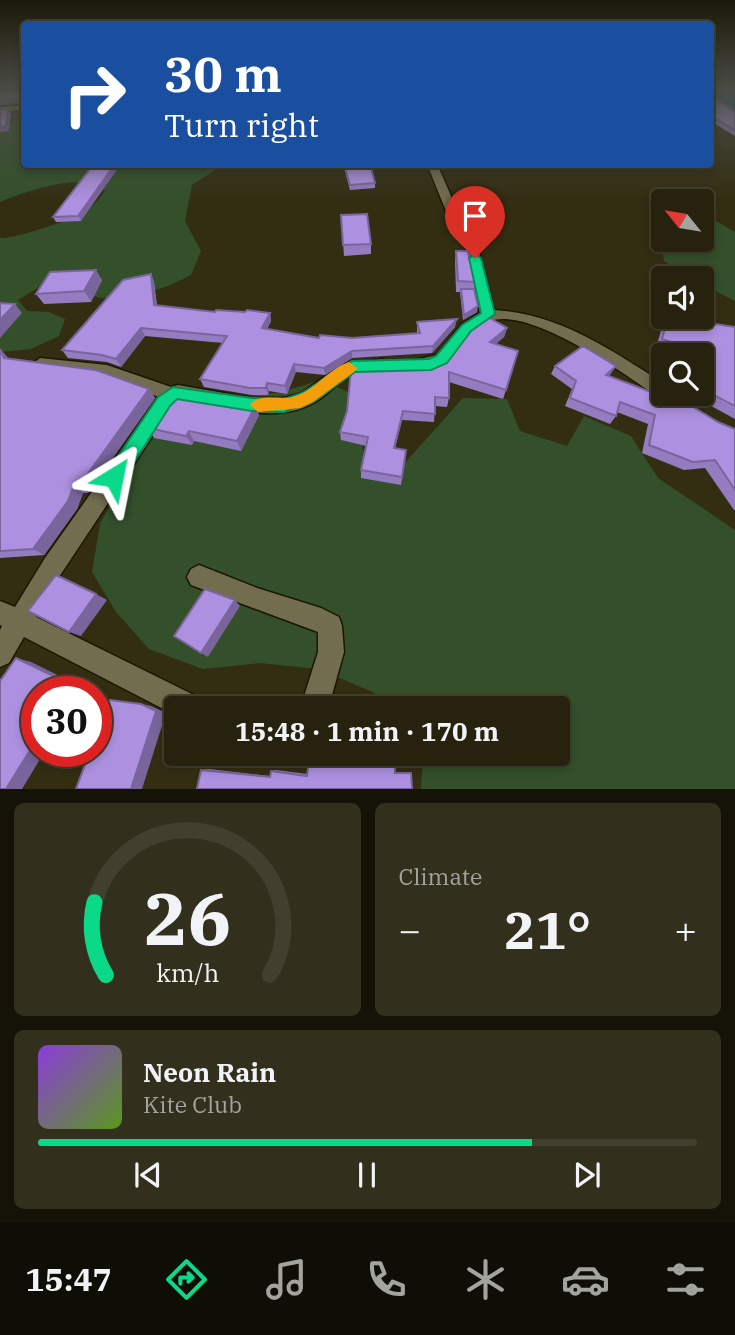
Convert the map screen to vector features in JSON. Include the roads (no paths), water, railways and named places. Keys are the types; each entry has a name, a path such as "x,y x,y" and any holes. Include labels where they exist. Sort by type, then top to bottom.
{"street":[{"path":"434,168 460,231 471,244 488,314"},
{"path":"0,654 10,617 53,566 170,395 178,392 262,406 294,404 352,367 437,362 467,328 488,314 515,314 569,332 651,383"},
{"path":"19,361 107,371 115,378 154,386 170,395"},
{"path":"198,577 321,620 330,626 331,652 318,696"},
{"path":"10,617 91,660 168,696"}]}
